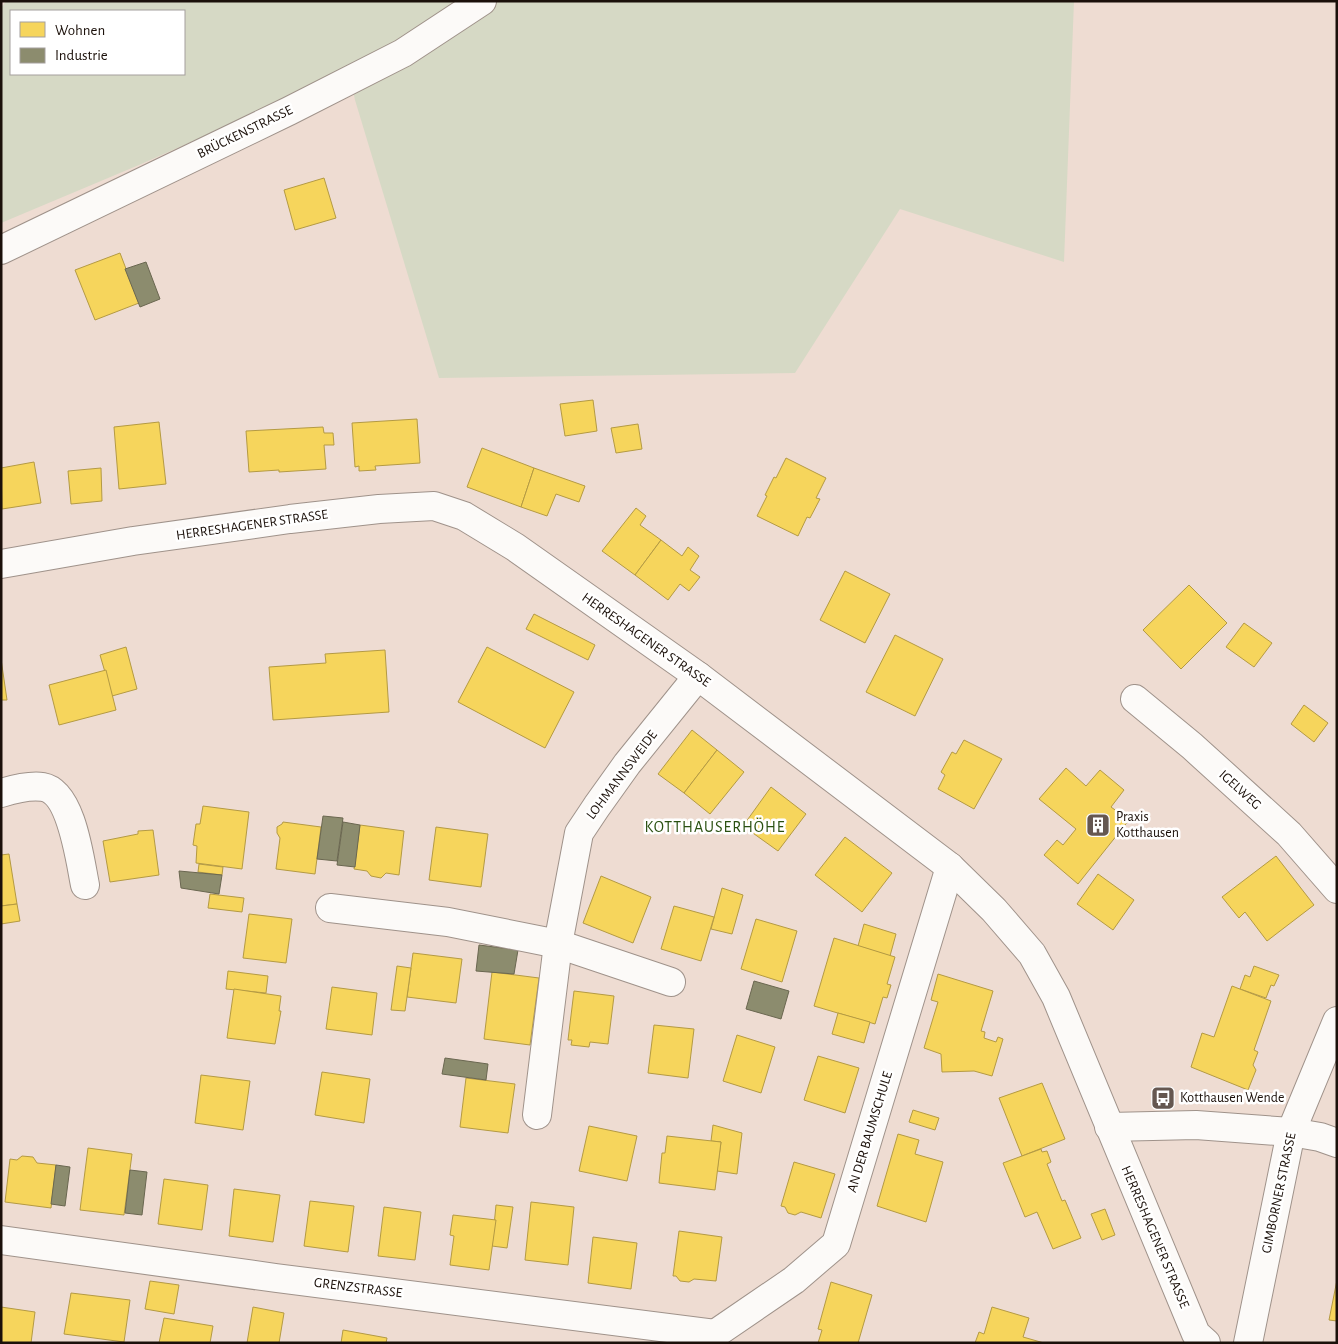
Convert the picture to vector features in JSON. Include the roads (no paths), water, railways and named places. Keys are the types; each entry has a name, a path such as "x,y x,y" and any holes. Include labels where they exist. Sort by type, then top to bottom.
{"street":[{"name":"BRÜCKENSTRASSE","path":"1,250 289,111 403,53 482,1"},
{"name":"HERRESHAGENER STRASSE","path":"1,564 133,541 290,519 380,509 434,506 464,516 516,547 698,676 950,867 994,910 1032,954 1056,997 1196,1334 1206,1343"},
{"name":"LOHMANNSWEIDE","path":"537,1115 558,944 579,833 627,764 698,676"},
{"name":"IGELWEG","path":"1135,699 1192,746 1289,834 1337,889"},
{"path":"1,793 17,788 45,787 61,798 70,817 85,886"},
{"name":"AN DER BAUMSCHULE","path":"714,1338 794,1280 836,1244 950,867"},
{"path":"330,908 448,922 558,944 671,982"},
{"name":"GIMBORNER STRASSE","path":"1248,1343 1291,1132 1337,1021"},
{"path":"1109,1127 1196,1125 1291,1132 1320,1137 1337,1143"},
{"name":"GRENZSTRASSE","path":"1,1240 714,1338"}],"place":[{"name":"Praxis Kotthausen","path":"1098,825"},
{"name":"Kotthausen Wende","path":"1163,1098"}],"district":[{"name":"KOTTHAUSERHÖHE","path":"715,827"}]}
